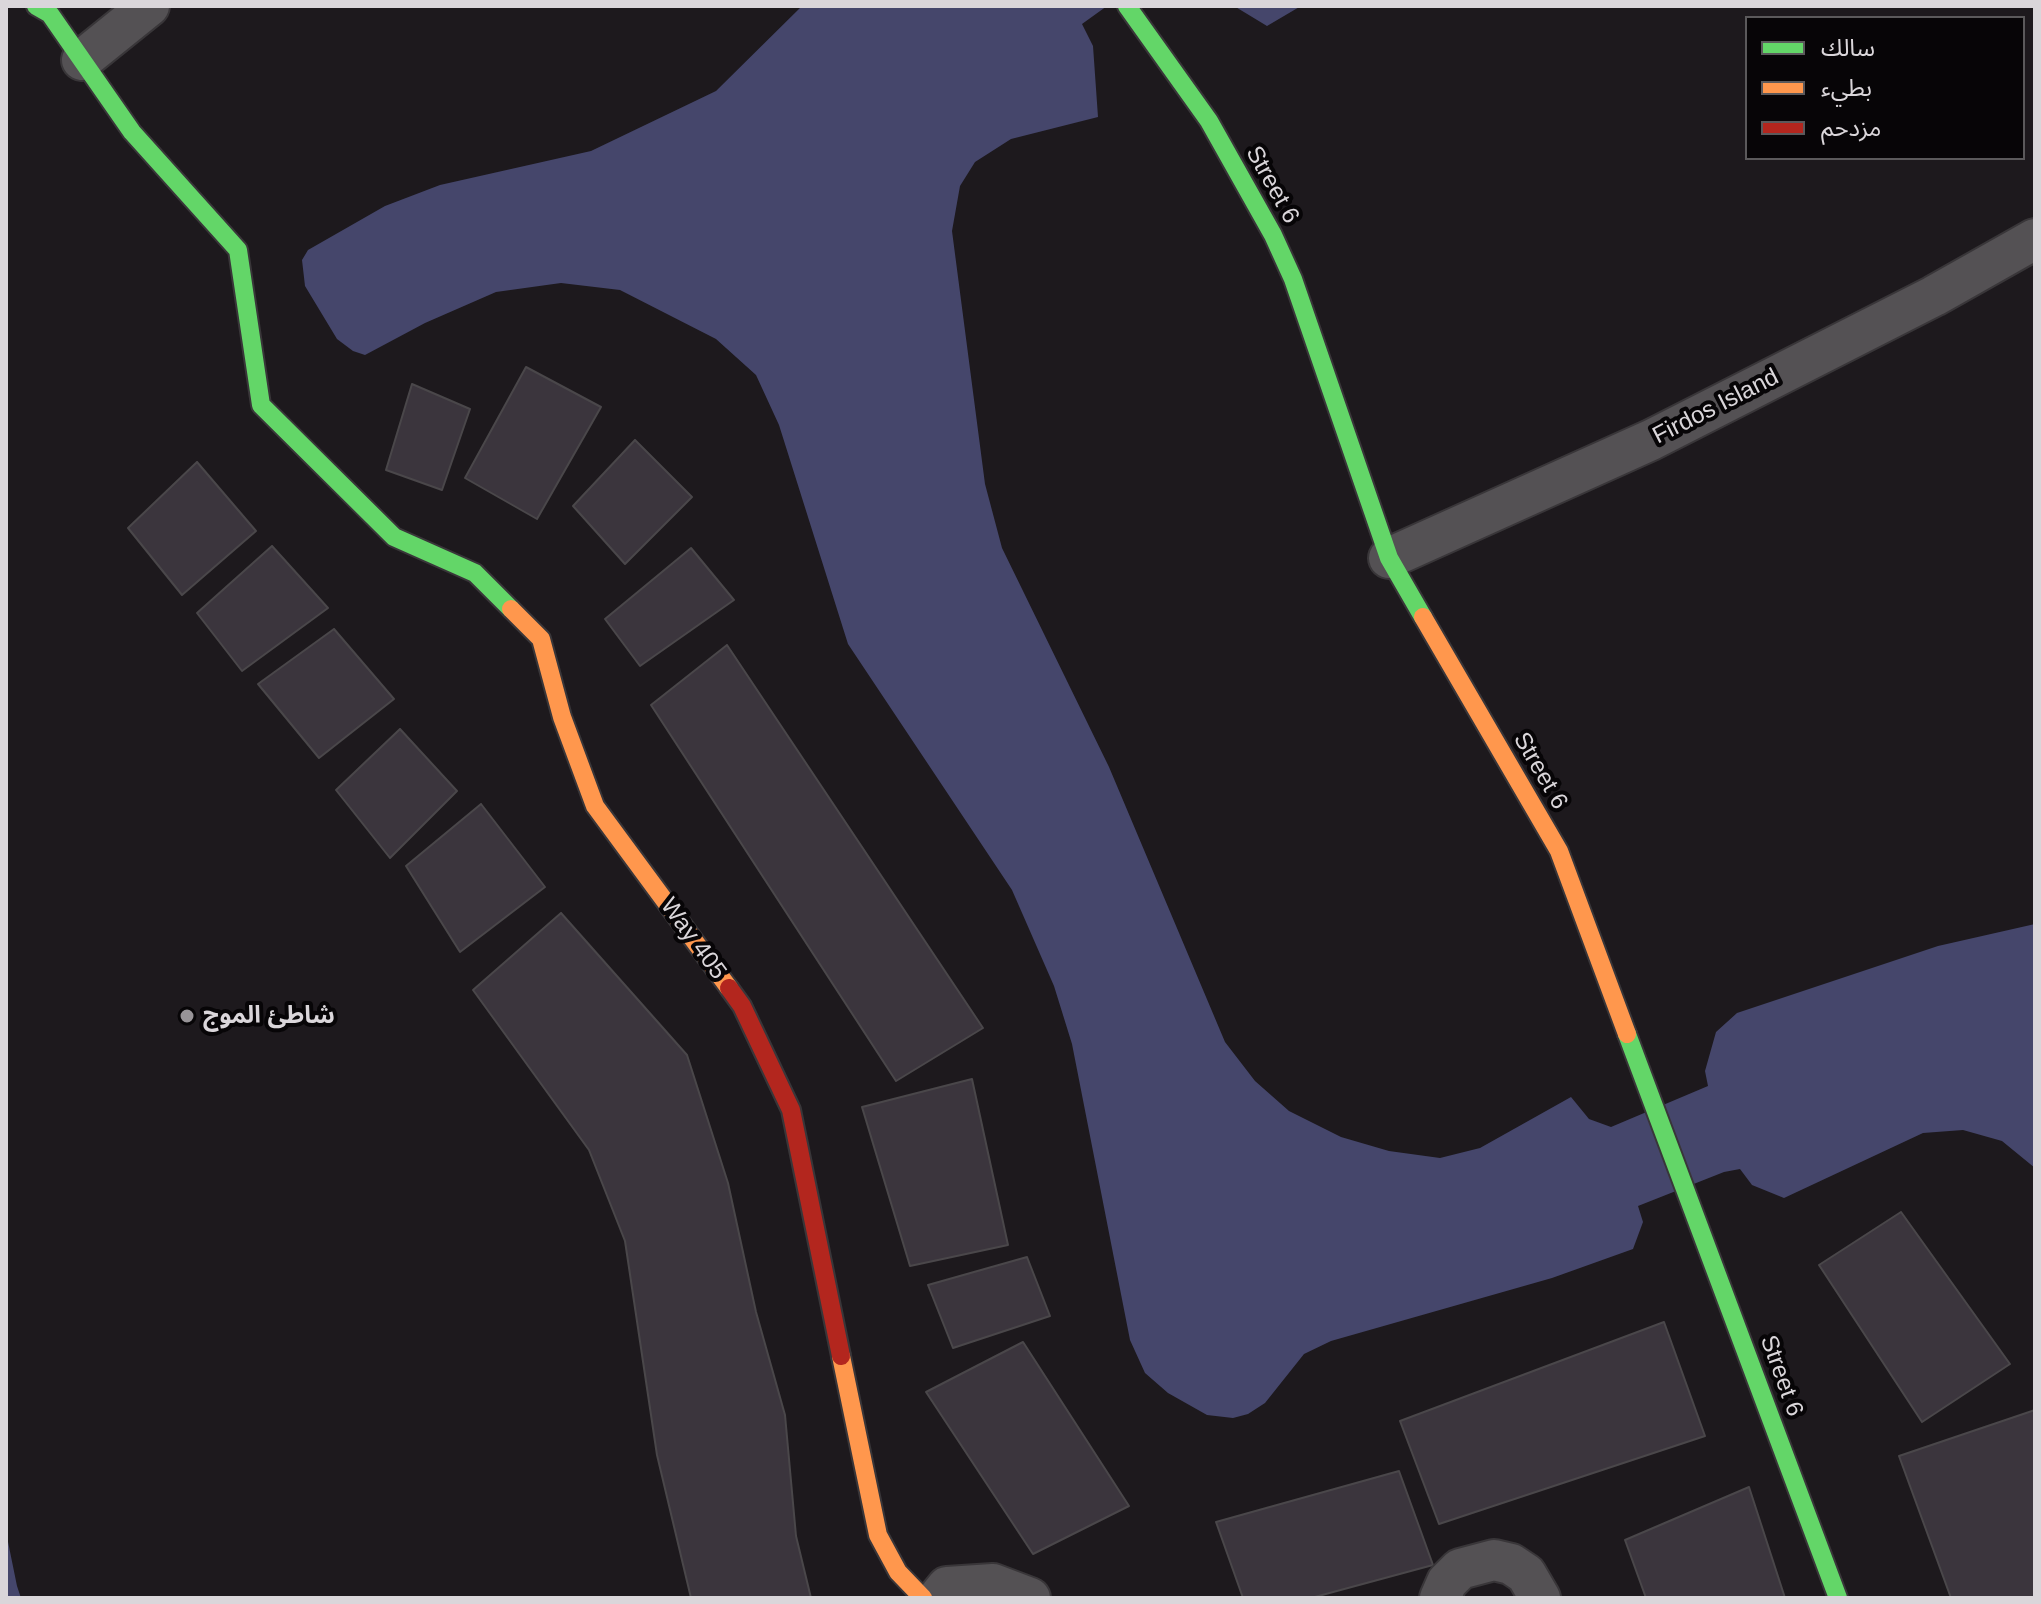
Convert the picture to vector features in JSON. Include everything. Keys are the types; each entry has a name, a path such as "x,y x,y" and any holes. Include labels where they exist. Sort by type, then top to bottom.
{"street":[{"path":"46,9 82,60 149,6"},
{"name":"Street 6","path":"1127,6 1209,121 1293,279 1389,558 1559,851 1838,1598"},
{"name":"Way 405","path":"82,60 132,132 238,250 261,405 394,537 475,573 541,639 562,717 595,806 742,1006 791,1110 878,1535 898,1572 923,1598"},
{"name":"Firdos Island","path":"1389,558 1651,440 1934,296 2035,239"},
{"path":"1440,1598 1447,1582 1460,1569 1494,1560 1511,1564 1526,1574 1540,1598"},
{"path":"938,1598 947,1587 993,1584 1030,1598"}],"water":[{"path":"802,6 1107,6 1082,24 1093,46 1098,117 1011,139 975,162 960,186 952,231 985,484 1002,548 1109,767 1225,1042 1255,1081 1289,1111 1341,1137 1389,1151 1440,1158 1480,1148 1571,1097 1589,1119 1611,1127 1708,1086 1705,1071 1716,1032 1737,1013 1938,946 2035,924 2035,1168 2002,1141 1963,1130 1923,1133 1784,1198 1752,1185 1740,1169 1724,1172 1638,1206 1643,1222 1633,1249 1552,1278 1331,1341 1304,1354 1265,1403 1248,1414 1233,1418 1207,1415 1168,1393 1145,1373 1130,1340 1072,1044 1054,986 1012,890 848,644 779,425 756,375 716,339 620,290 561,283 496,292 425,323 365,355 353,351 337,339 305,286 302,260 308,250 385,206 440,185 591,151 716,91"},
{"path":"1234,6 1301,6 1267,26"},
{"path":"6,1532 17,1586 21,1598 6,1598"}],"building":[{"path":"526,367 601,407 537,519 465,478"},
{"path":"412,384 470,409 442,490 386,470"},
{"path":"635,440 692,497 625,564 573,506"},
{"path":"197,462 256,531 182,595 128,528"},
{"path":"272,546 328,608 242,671 197,613"},
{"path":"691,548 734,600 640,666 605,619"},
{"path":"334,629 394,699 319,758 258,684"},
{"path":"727,645 983,1028 896,1081 651,705"},
{"path":"400,729 457,791 390,858 336,790"},
{"path":"481,804 545,887 460,952 406,866"},
{"path":"561,913 687,1055 728,1183 756,1312 785,1415 796,1536 811,1598 691,1598 657,1455 625,1241 589,1150 473,990"},
{"path":"972,1079 1008,1245 910,1266 862,1107"},
{"path":"1901,1212 2010,1364 1922,1422 1819,1265"},
{"path":"1027,1257 1050,1316 953,1348 928,1285"},
{"path":"1664,1322 1705,1436 1439,1524 1400,1421"},
{"path":"1023,1342 1129,1506 1033,1554 926,1392"},
{"path":"2035,1410 2035,1598 1951,1598 1899,1456"},
{"path":"1399,1471 1433,1565 1311,1598 1243,1598 1216,1522"},
{"path":"1749,1487 1785,1598 1646,1598 1625,1540"}],"traffic: fast":[{"path":"36,6 50,14 132,132 238,250 261,405 394,537 475,573 511,609"},
{"path":"1127,6 1209,121 1273,235 1293,279 1389,558 1423,617"},
{"path":"1627,1034 1838,1598"}],"traffic: slow":[{"path":"511,609 541,639 562,717 595,806 729,988"},
{"path":"1423,617 1559,851 1627,1034"},
{"path":"841,1356 878,1535 898,1572 923,1598"}],"traffic: jam":[{"path":"729,988 742,1006 791,1110 841,1356"}],"place":[{"name":"شاطئ الموج","path":"187,1016"}]}
